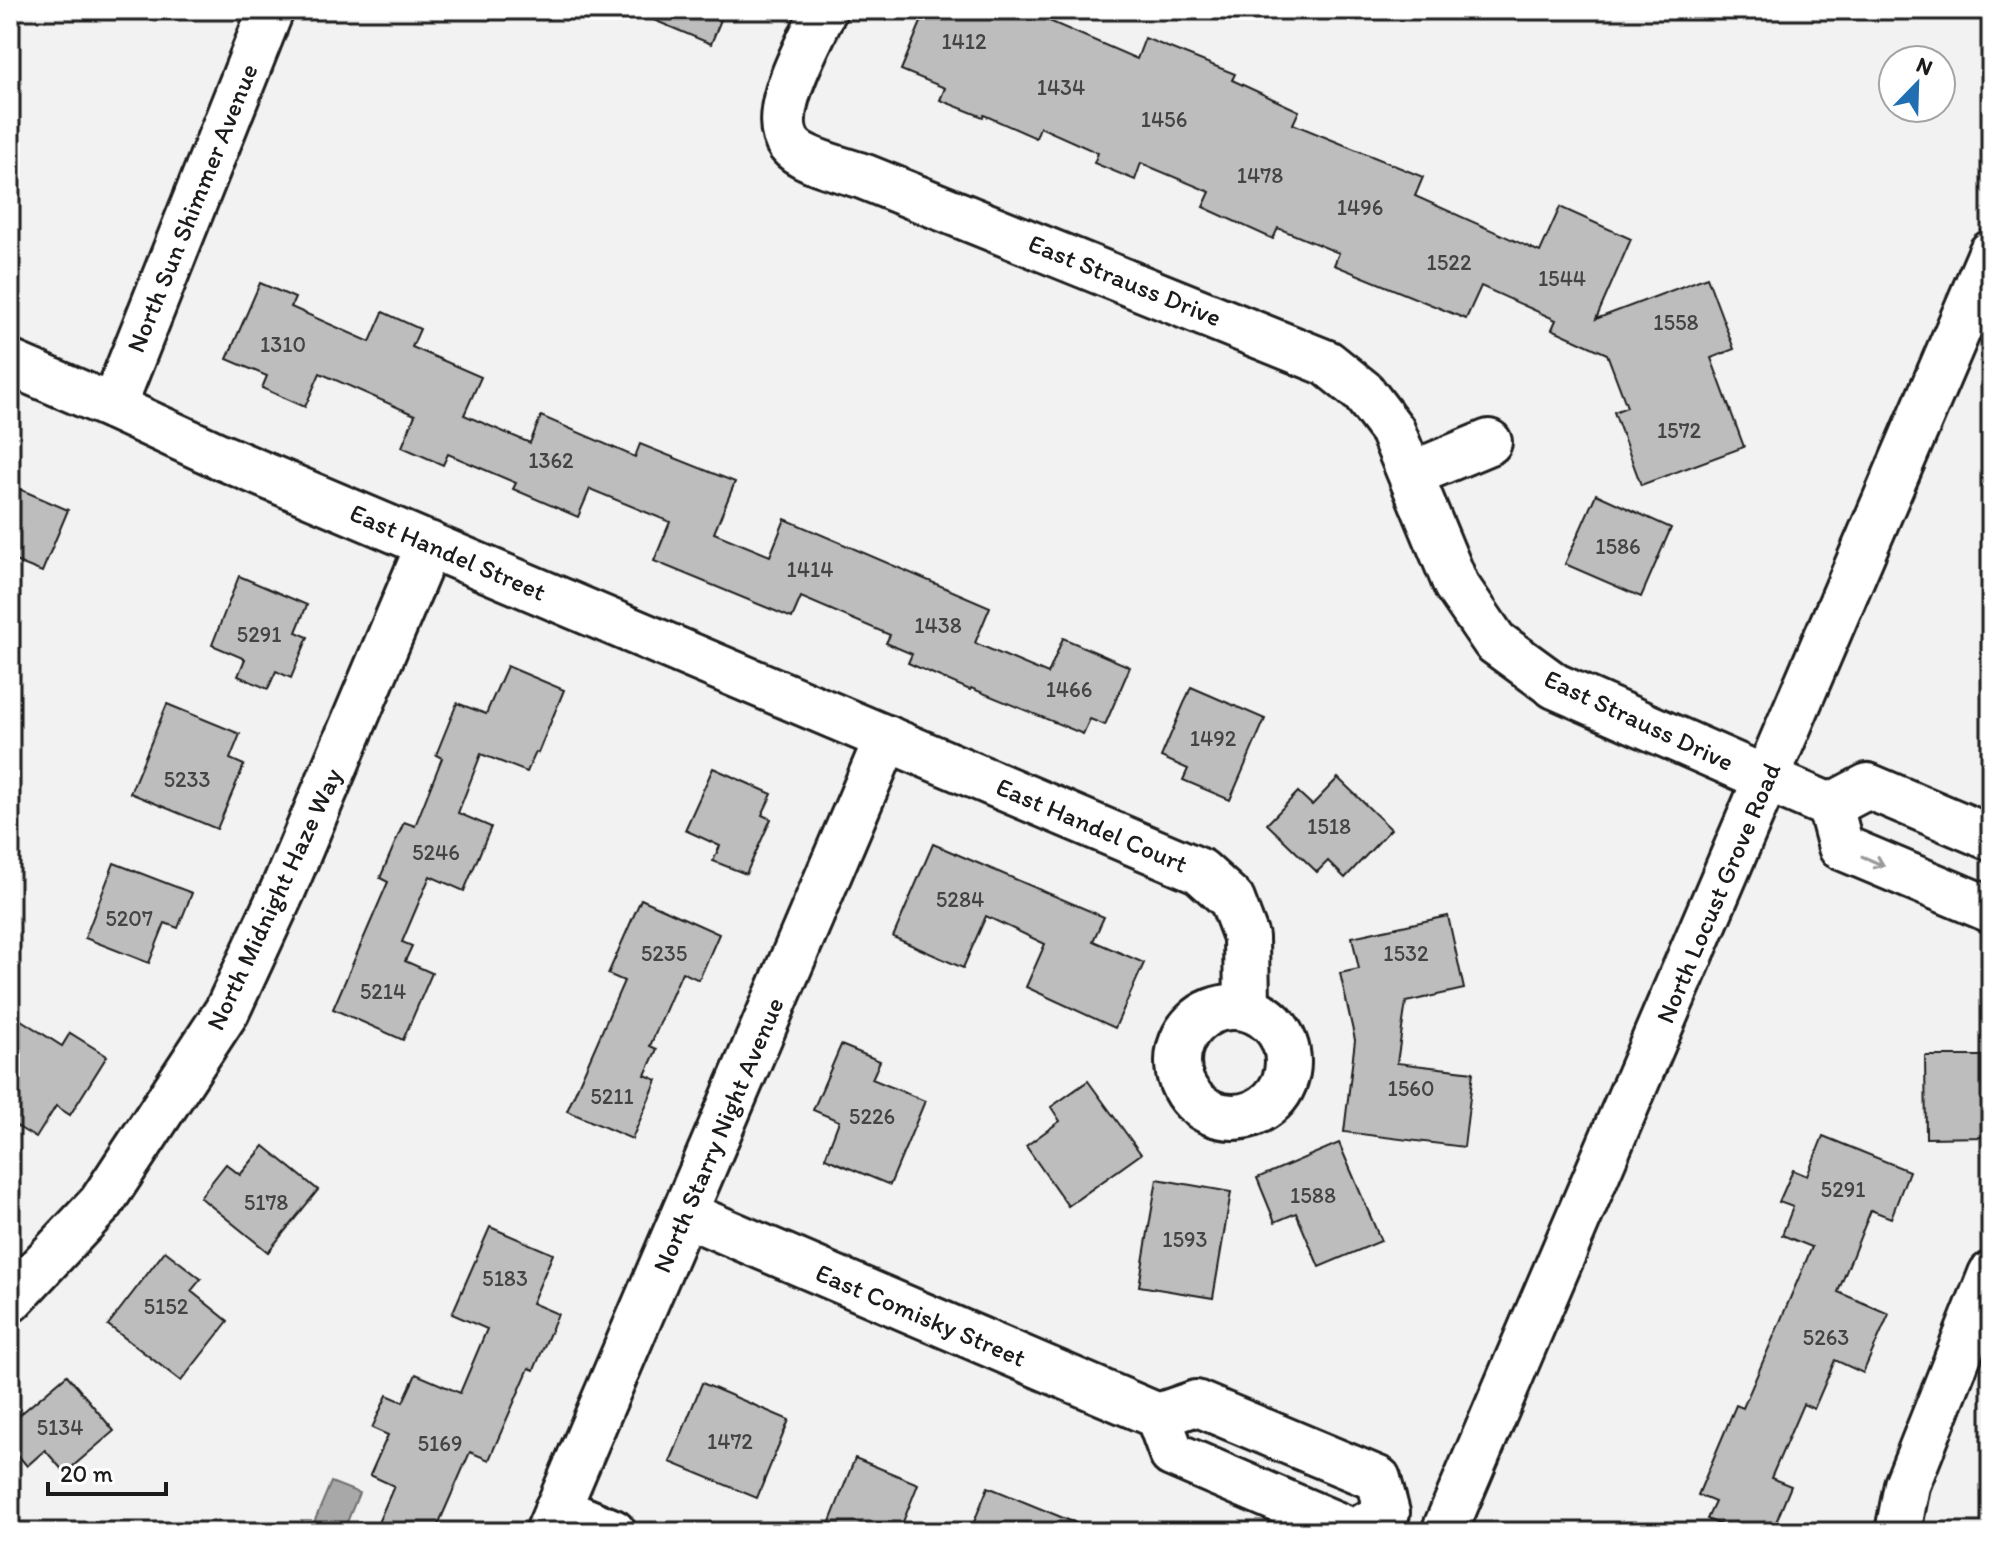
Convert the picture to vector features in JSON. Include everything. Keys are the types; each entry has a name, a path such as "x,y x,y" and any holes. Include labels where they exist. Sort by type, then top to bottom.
{"street":[{"name":"North Sun Shimmer Avenue","path":"113,407 271,10"},
{"name":"East Strauss Drive","path":"824,10 786,98 783,125 790,145 808,158 865,177 1327,363 1363,392 1392,430 1456,585 1495,642 1555,686 1830,806"},
{"name":"North Locust Grove Road","path":"1444,1532 1991,253"},
{"name":"East Handel Street","path":"10,363 217,455 887,738"},
{"path":"1412,474 1489,442"},
{"name":"North Midnight Haze Way","path":"10,1300 101,1203 227,1011 283,890 429,544"},
{"name":"East Handel Court","path":"887,738 1200,871 1232,900 1246,937 1247,1007"},
{"name":"North Starry Night Avenue","path":"552,1520 887,738"},
{"path":"1991,838 1868,786 1830,806 1841,847 1991,910"},
{"name":"East Comisky Street","path":"685,1214 1158,1416"},
{"path":"1898,1532 1907,1485 1991,1274"},
{"path":"1196,1403 1378,1479 1387,1513 1354,1532 1172,1454 1158,1416 1196,1403"},
{"path":"1387,1513 1432,1532"},
{"path":"552,1520 613,1532"}],"shaded area":[{"path":"331,1482 359,1493 343,1532 310,1532"}],"building":[{"path":"630,10 725,10 711,44"},
{"path":"926,10 1024,10 1137,59 1145,38 1235,74 1232,80 1299,111 1293,124 1423,177 1415,196 1540,252 1560,207 1631,239 1596,319 1707,277 1734,349 1711,358 1744,447 1641,485 1614,412 1627,407 1607,354 1552,329 1556,320 1481,286 1466,319 1334,265 1339,253 1278,228 1273,239 1203,207 1210,192 1141,163 1135,180 1094,163 1098,153 1040,127 1036,138 940,100 945,88 901,70"},
{"path":"260,283 295,298 291,307 370,342 383,312 420,329 412,347 481,377 464,415 530,443 541,416 635,457 640,444 735,482 714,533 770,556 785,519 990,607 975,643 1048,674 1063,638 1130,667 1105,725 1090,719 1083,734 970,690 908,663 912,654 886,643 890,635 801,597 792,618 654,561 670,522 590,489 578,517 513,489 516,483 448,454 443,465 402,447 415,415 320,373 305,407 262,388 267,376 227,359"},
{"path":"10,485 68,510 42,572 10,559"},
{"path":"1596,494 1671,528 1641,597 1565,564"},
{"path":"239,576 307,605 296,632 308,637 291,678 276,671 268,689 238,676 245,659 212,645"},
{"path":"507,666 564,690 527,772 481,754 458,813 491,827 464,891 430,876 402,942 412,946 405,961 432,973 403,1040 333,1009 388,882 380,878 404,822 415,826 442,758 436,755 457,703 486,714"},
{"path":"1191,687 1265,719 1230,800 1183,780 1188,769 1161,757"},
{"path":"167,704 240,734 230,759 244,765 217,829 130,793"},
{"path":"713,768 772,794 762,815 771,819 746,874 713,861 720,846 685,830"},
{"path":"1338,778 1391,829 1345,878 1328,861 1317,872 1267,824 1298,792 1312,805"},
{"path":"933,844 1104,917 1093,941 1144,963 1115,1028 1026,987 1045,944 986,916 963,968 893,937"},
{"path":"114,863 192,893 178,928 165,923 149,963 85,938"},
{"path":"641,899 719,934 699,980 682,972 650,1046 657,1049 645,1075 657,1080 632,1139 567,1111 624,981 608,974"},
{"path":"1448,916 1464,989 1406,1002 1397,1063 1473,1072 1464,1147 1344,1132 1355,1040 1340,973 1359,969 1352,937"},
{"path":"10,1013 62,1046 70,1033 107,1056 70,1115 56,1106 36,1138 10,1122"},
{"path":"841,1045 880,1061 872,1079 925,1101 890,1185 825,1158 839,1121 813,1110"},
{"path":"1925,1056 1991,1056 1991,1110 1987,1110 1986,1137 1926,1138"},
{"path":"1088,1081 1141,1154 1068,1206 1026,1146 1060,1121 1051,1107"},
{"path":"1823,1136 1909,1171 1891,1218 1871,1210 1838,1292 1889,1314 1863,1373 1835,1360 1814,1409 1803,1404 1771,1478 1791,1486 1772,1532 1737,1532 1707,1519 1715,1502 1698,1495 1736,1405 1743,1408 1812,1247 1782,1235 1793,1207 1779,1202 1793,1170 1807,1176"},
{"path":"1339,1143 1381,1241 1319,1267 1296,1213 1275,1222 1257,1178"},
{"path":"264,1146 318,1190 268,1252 200,1197 226,1164 240,1175"},
{"path":"1157,1179 1231,1192 1213,1298 1139,1286"},
{"path":"490,1227 553,1254 532,1303 558,1314 534,1370 529,1368 489,1460 470,1452 435,1532 374,1532 394,1486 370,1475 388,1435 372,1428 387,1395 403,1402 416,1374 460,1393 487,1329 452,1314"},
{"path":"165,1251 201,1279 191,1291 228,1321 181,1381 108,1325"},
{"path":"67,1375 114,1431 65,1473 45,1450 27,1466 10,1446 10,1423"},
{"path":"702,1383 789,1420 757,1498 670,1462"},
{"path":"855,1458 918,1484 899,1532 826,1532"},
{"path":"988,1487 1095,1531 1095,1532 970,1532"}]}
